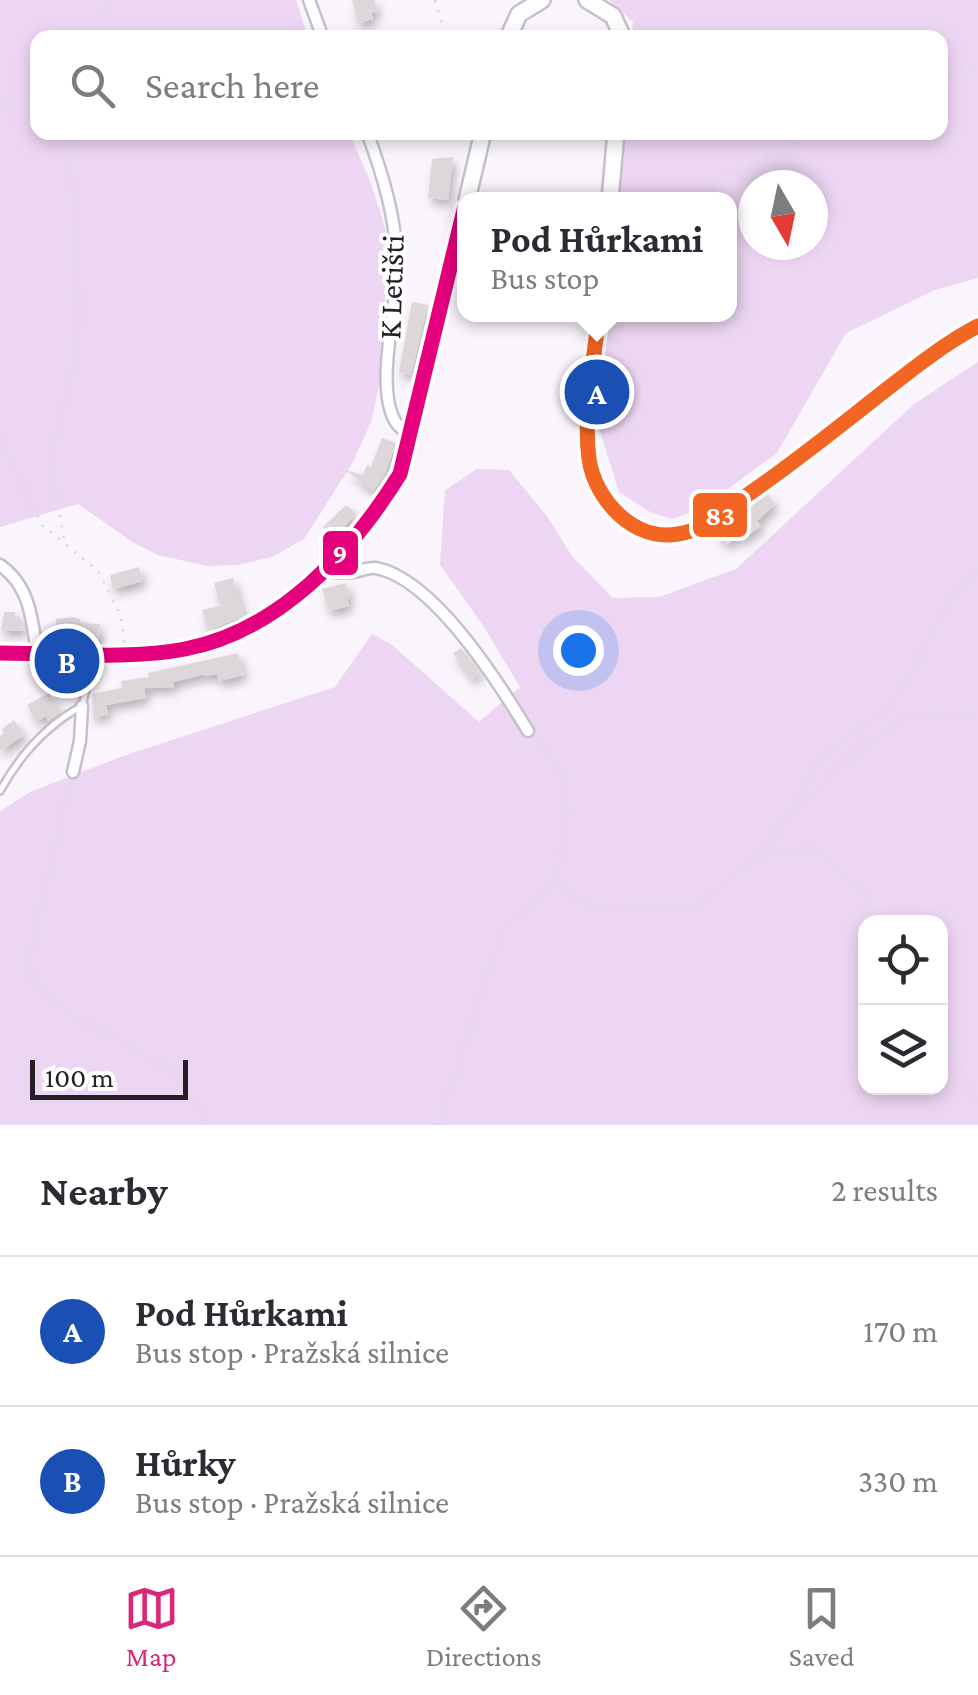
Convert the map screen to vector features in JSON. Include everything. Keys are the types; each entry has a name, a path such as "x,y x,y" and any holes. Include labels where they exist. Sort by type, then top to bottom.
{"street":[{"path":"309,0 320,30"},
{"path":"512,30 520,14 542,0"},
{"path":"587,0 613,16 619,30"},
{"name":"K Letišti","path":"370,140 392,212 396,250 389,403 396,423 412,436"},
{"path":"469,192 481,140"},
{"path":"611,192 615,140"},
{"path":"0,653 185,649 240,632 280,611 376,512 400,474 457,240"},
{"path":"598,322 588,422 590,464 600,492 623,519 647,534 676,535 704,526 790,466 920,364 978,326"},
{"path":"0,565 16,578 30,606 36,653"},
{"path":"322,571 375,568 411,583 437,604 528,731"},
{"path":"73,772 82,706"}],"lane":[{"path":"0,792 34,741 48,727 82,706 88,682 88,652"}],"path":[{"path":"91,30 109,0"},
{"path":"435,0 444,30"},
{"path":"948,73 978,64"},
{"path":"0,108 9,102 30,101"},
{"path":"63,140 76,208 80,318 75,362 50,458 65,544"},
{"path":"704,192 803,140"},
{"path":"588,422 604,398 623,322"},
{"path":"0,440 42,524 98,572 121,616 126,653"},
{"path":"556,879 573,899 596,908 692,906 708,899 780,830 806,778 824,754 888,708 957,594 978,571"},
{"path":"792,812 864,745 906,716 978,718"},
{"path":"439,1125 502,930 556,879 568,817 560,766 528,731"},
{"path":"73,772 32,946 24,964 39,988 72,1018 156,1060 178,1079 210,1125"},
{"path":"740,868 781,850 817,848 866,892 878,915"},
{"path":"948,1039 978,1104"}],"shaded area":[{"path":"0,0 296,0 306,30 30,30 30,140 352,140 387,234 383,368 371,422 353,462 304,539 272,557 238,565 207,566 158,555 78,504 0,527"},
{"path":"609,0 978,0 978,278 935,290 846,333 777,453 699,510 672,519 650,512 619,492 599,428 607,322 737,322 737,192 619,192 623,140 948,140 948,30 632,30 633,22"},
{"path":"978,362 978,1125 0,1125 0,811 30,792 123,756 335,687 372,634 391,644 479,722 520,687 440,565 445,490 477,469 509,470 547,516 572,556 613,598 659,597 736,569 914,404"}],"building":[{"path":"352,0 374,0 378,11 371,13 373,19 358,23"},
{"path":"453,157 448,200 428,198 432,159"},
{"path":"412,302 428,305 411,375 399,372"},
{"path":"382,438 396,443 384,476 373,491 345,470 363,475 367,465 371,467"},
{"path":"768,494 775,504 757,521 761,526 741,540 739,536 727,544 714,532"},
{"path":"346,505 356,513 334,538 323,527"},
{"path":"139,567 143,581 113,589 110,575"},
{"path":"233,578 244,616 208,631 202,610 220,606 214,583"},
{"path":"346,583 349,606 329,611 322,589"},
{"path":"4,612 15,612 25,631 1,631"},
{"path":"74,617 80,623 100,624 99,640 55,640 56,619"},
{"path":"461,648 480,673 472,679 453,653"},
{"path":"238,653 244,675 219,681 217,674 204,674 173,682 174,687 144,688 146,698 106,705 108,714 93,718 92,694 122,688 121,681"},
{"path":"49,693 61,712 48,721 46,716 37,721 27,705"},
{"path":"14,720 24,735 0,751 2,729"}],"transit line":[{"name":"9","path":"0,653 117,655 185,649 219,640 251,625 309,584 359,532 400,474 457,239"},
{"name":"83","path":"598,322 587,424 593,474 619,515 632,525 662,535 688,532 716,518 926,359 978,326"}],"place":[{"name":"Pod Hůrkami","path":"597,392"},
{"name":"Hůrky","path":"67,661"}]}
